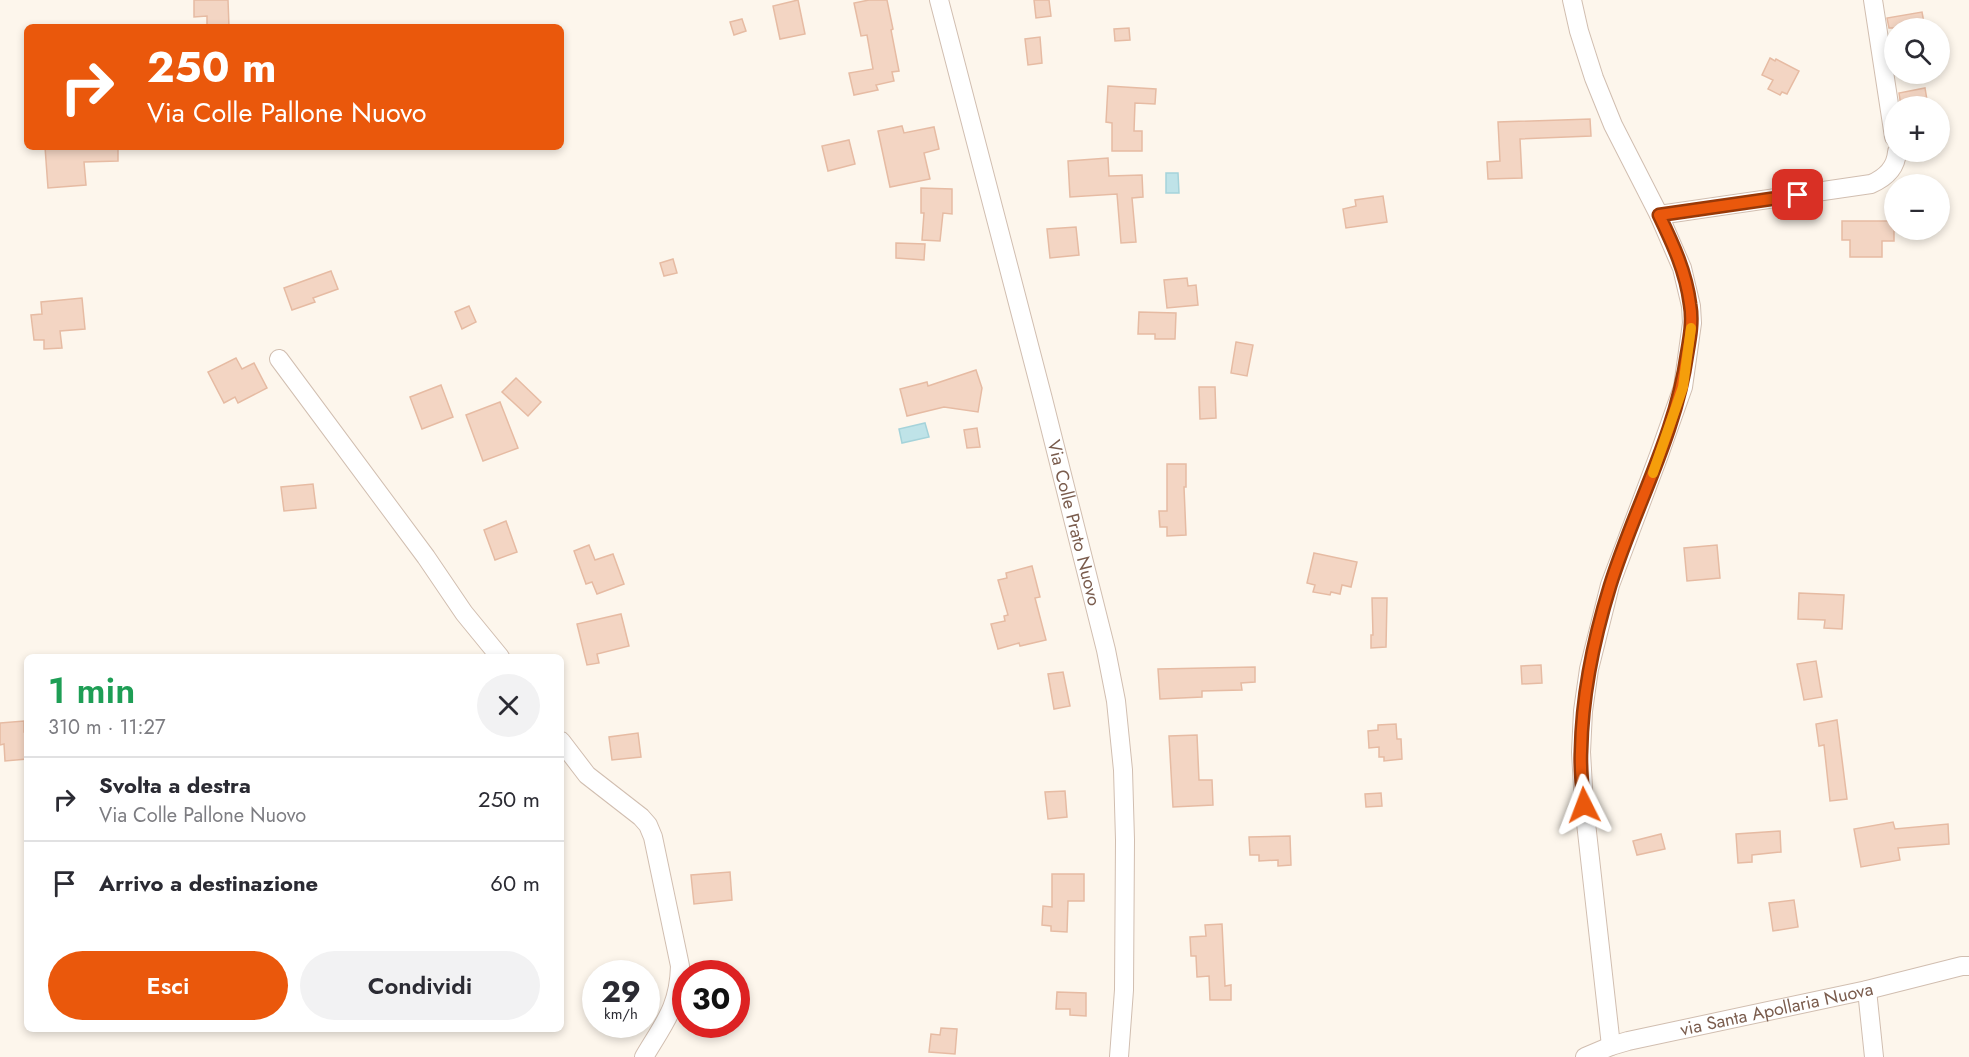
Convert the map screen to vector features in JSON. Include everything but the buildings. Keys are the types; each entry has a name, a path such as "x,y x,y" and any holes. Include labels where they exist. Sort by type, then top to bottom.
{"street":[{"name":"Via Colle Prato Nuovo","path":"939,0 1046,410 1106,650 1116,701 1123,770 1125,840 1124,990 1119,1057"},
{"path":"1572,0 1579,31 1609,116 1659,215 1682,268 1691,306 1692,323 1683,387 1610,585 1589,669 1581,752 1584,805 1611,1046"},
{"path":"1874,0 1888,96"},
{"path":"1659,215 1871,184 1890,171 1895,162"},
{"path":"279,359 426,557 464,613 498,654"},
{"path":"564,745 587,775 641,817 648,825 653,837 677,954 679,977 671,1013 644,1057"},
{"name":"via Santa Apollaria Nuova","path":"1585,1057 1611,1046 1969,966"},
{"path":"1867,990 1874,1057"}],"water":[{"path":"1166,173 1178,173 1179,193 1166,193"},
{"path":"925,423 929,437 902,443 899,429"}],"slow traffic":[{"path":"1653,473 1683,387 1691,328"}],"route":[{"path":"1584,805 1581,752 1583,711 1589,669 1610,585 1683,387 1692,323 1691,306 1682,268 1659,215 1798,195"}]}
